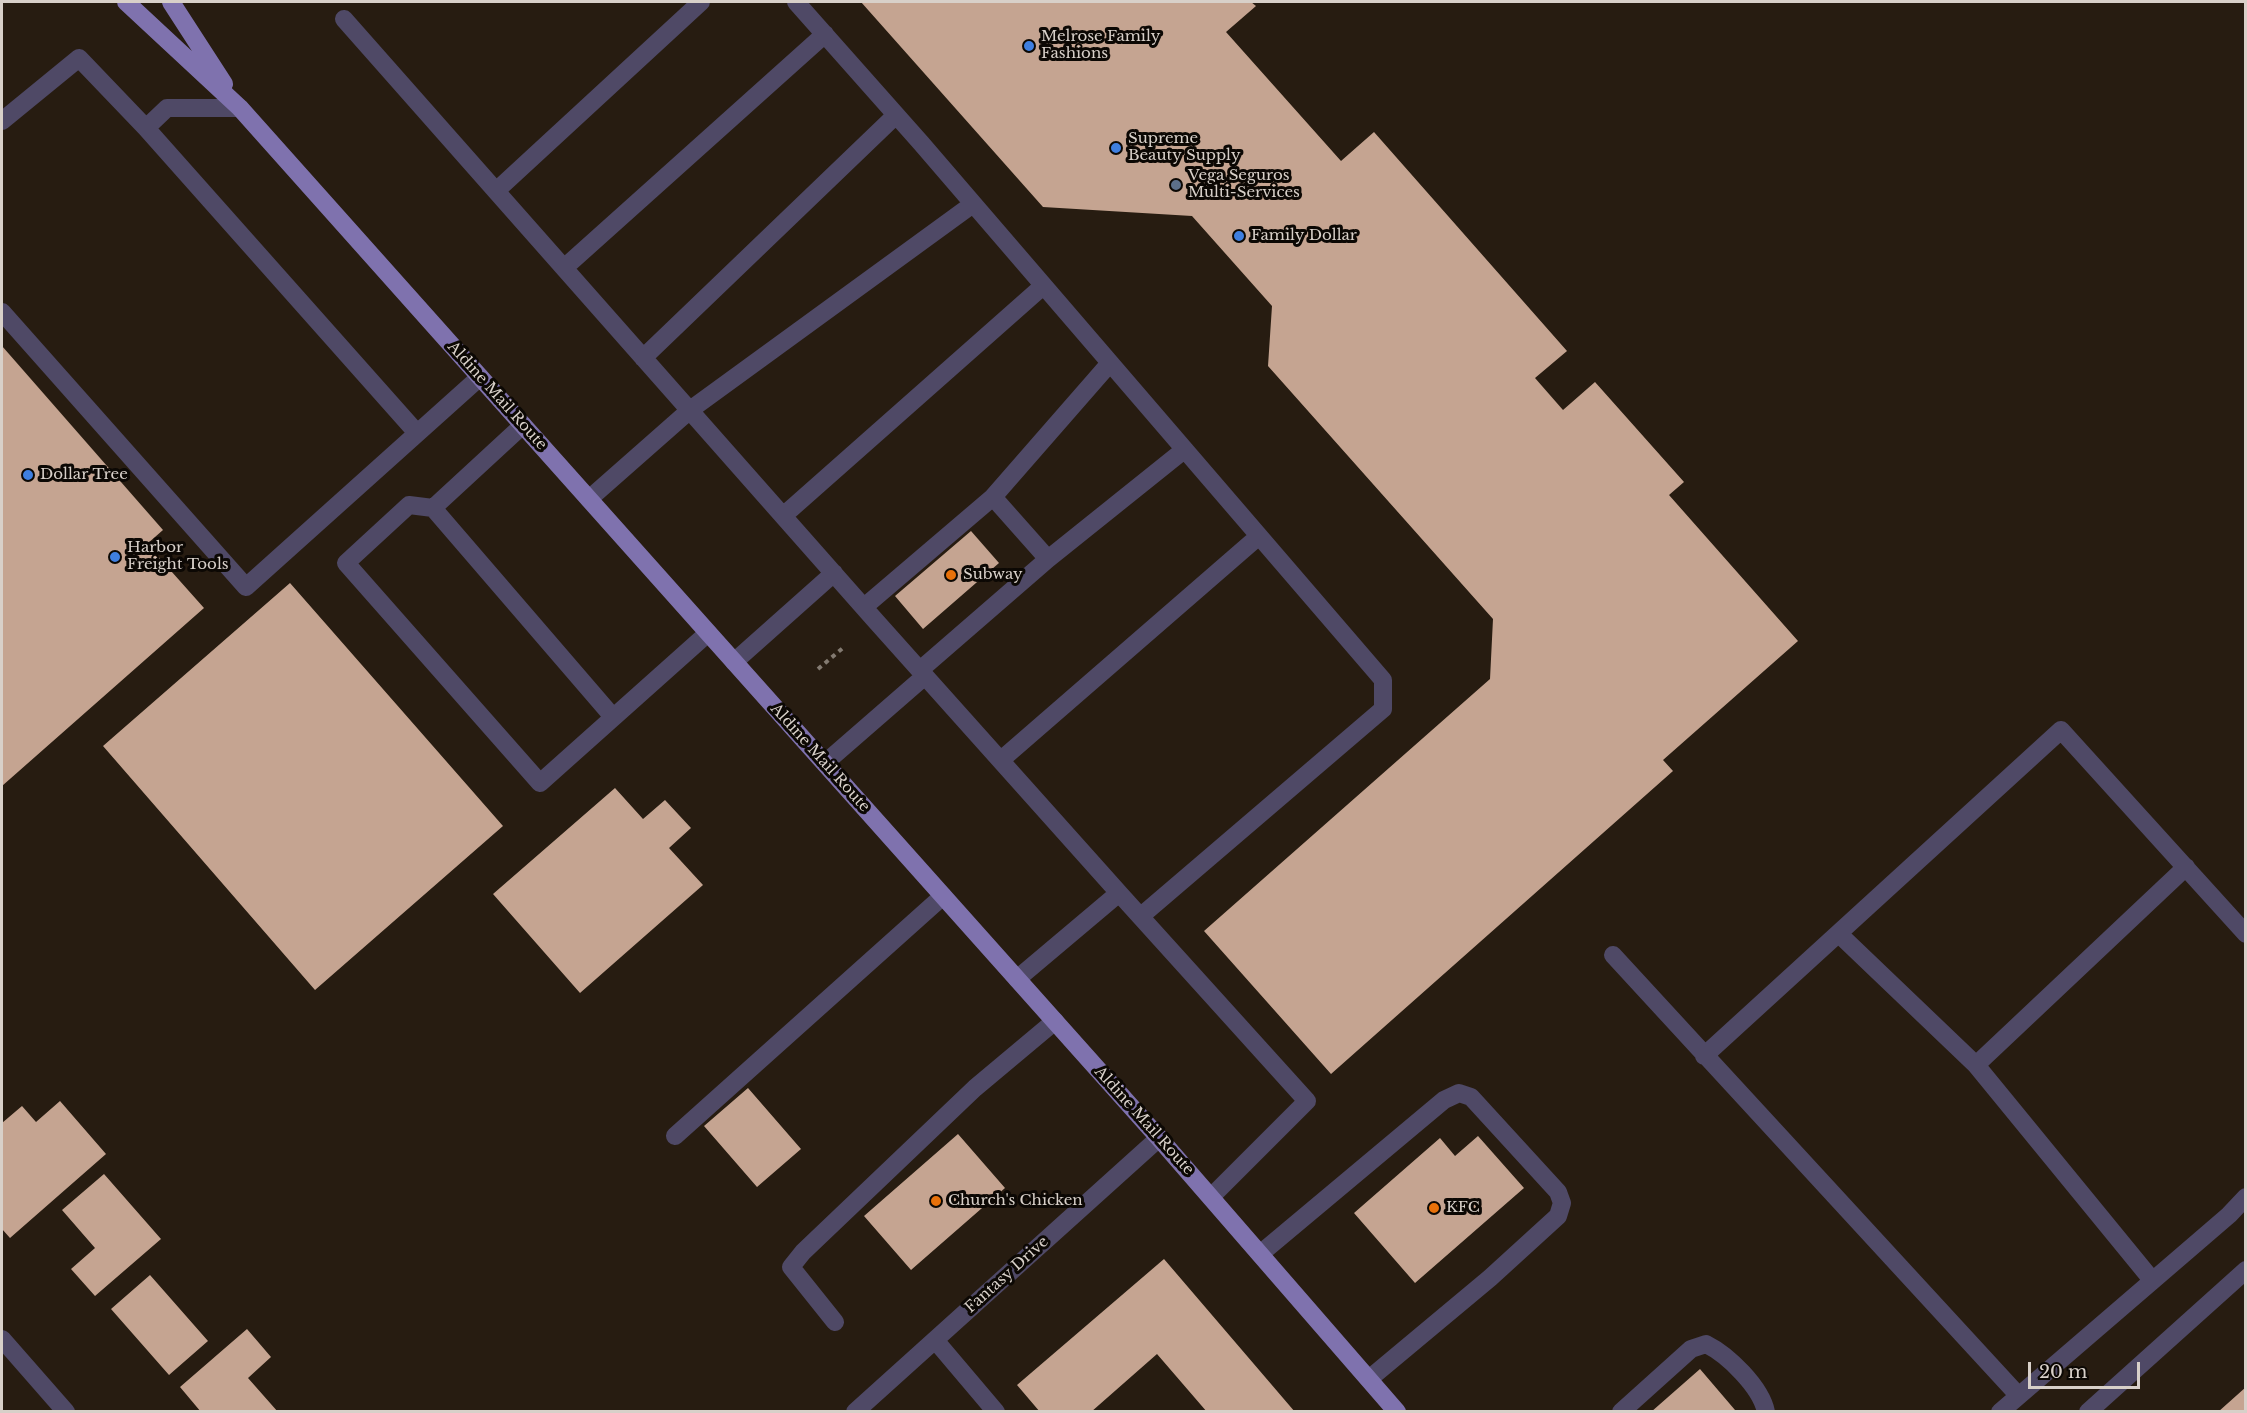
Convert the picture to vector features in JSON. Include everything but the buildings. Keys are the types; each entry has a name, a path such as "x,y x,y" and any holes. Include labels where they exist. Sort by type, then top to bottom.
{"main road":[{"name":"Aldine Mail Route","path":"126,2 240,108 1159,1138 1397,1412"},
{"name":"Aldine Mail Route","path":"171,2 240,108"}],"street":[{"path":"496,191 701,2"},
{"path":"796,2 1383,680 1383,709 1141,916"},
{"path":"344,19 864,608 1307,1101 1210,1197"},
{"path":"564,268 825,34"},
{"path":"2,121 79,58 146,128 417,433"},
{"path":"146,128 167,108 240,108"},
{"path":"643,358 896,115"},
{"path":"589,499 690,411 973,204"},
{"path":"783,516 1043,286"},
{"path":"2,312 246,588 480,377"},
{"path":"864,608 993,497 1110,363"},
{"path":"433,508 523,426"},
{"path":"825,763 1048,559 1184,450"},
{"path":"993,497 1048,559"},
{"path":"613,717 433,508 409,505 345,563 540,783 708,633"},
{"path":"1001,760 1259,536"},
{"path":"735,662 834,573"},
{"path":"1704,1056 2061,730 2246,934"},
{"path":"1976,1065 2186,867"},
{"path":"1017,979 1119,892"},
{"path":"675,1136 943,896"},
{"path":"1839,934 1976,1065 2152,1280"},
{"path":"1613,955 2018,1395"},
{"path":"835,1322 791,1267 803,1252 975,1088 1054,1021"},
{"path":"1260,1254 1443,1100 1459,1093 1471,1097 1558,1192 1562,1203 1558,1216 1490,1278 1369,1379"},
{"name":"Fantasy Drive","path":"855,1412 1159,1138"},
{"path":"2000,1412 2229,1215 2246,1197"},
{"path":"2088,1412 2246,1270"},
{"path":"2,1339 66,1412"},
{"path":"935,1340 996,1412"},
{"path":"1621,1412 1691,1349 1706,1344 1719,1350 1758,1390 1766,1412"}],"path":[{"path":"818,669 844,647"}],"place":[{"name":"Melrose Family Fashions","path":"1029,46"},
{"name":"Supreme Beauty Supply","path":"1116,148"},
{"name":"Vega Seguros Multi-Services","path":"1176,185"},
{"name":"Family Dollar","path":"1239,236"},
{"name":"Dollar Tree","path":"28,475"},
{"name":"Harbor Freight Tools","path":"115,557"},
{"name":"Subway","path":"951,575"},
{"name":"Church's Chicken","path":"936,1201"},
{"name":"KFC","path":"1434,1208"}]}
